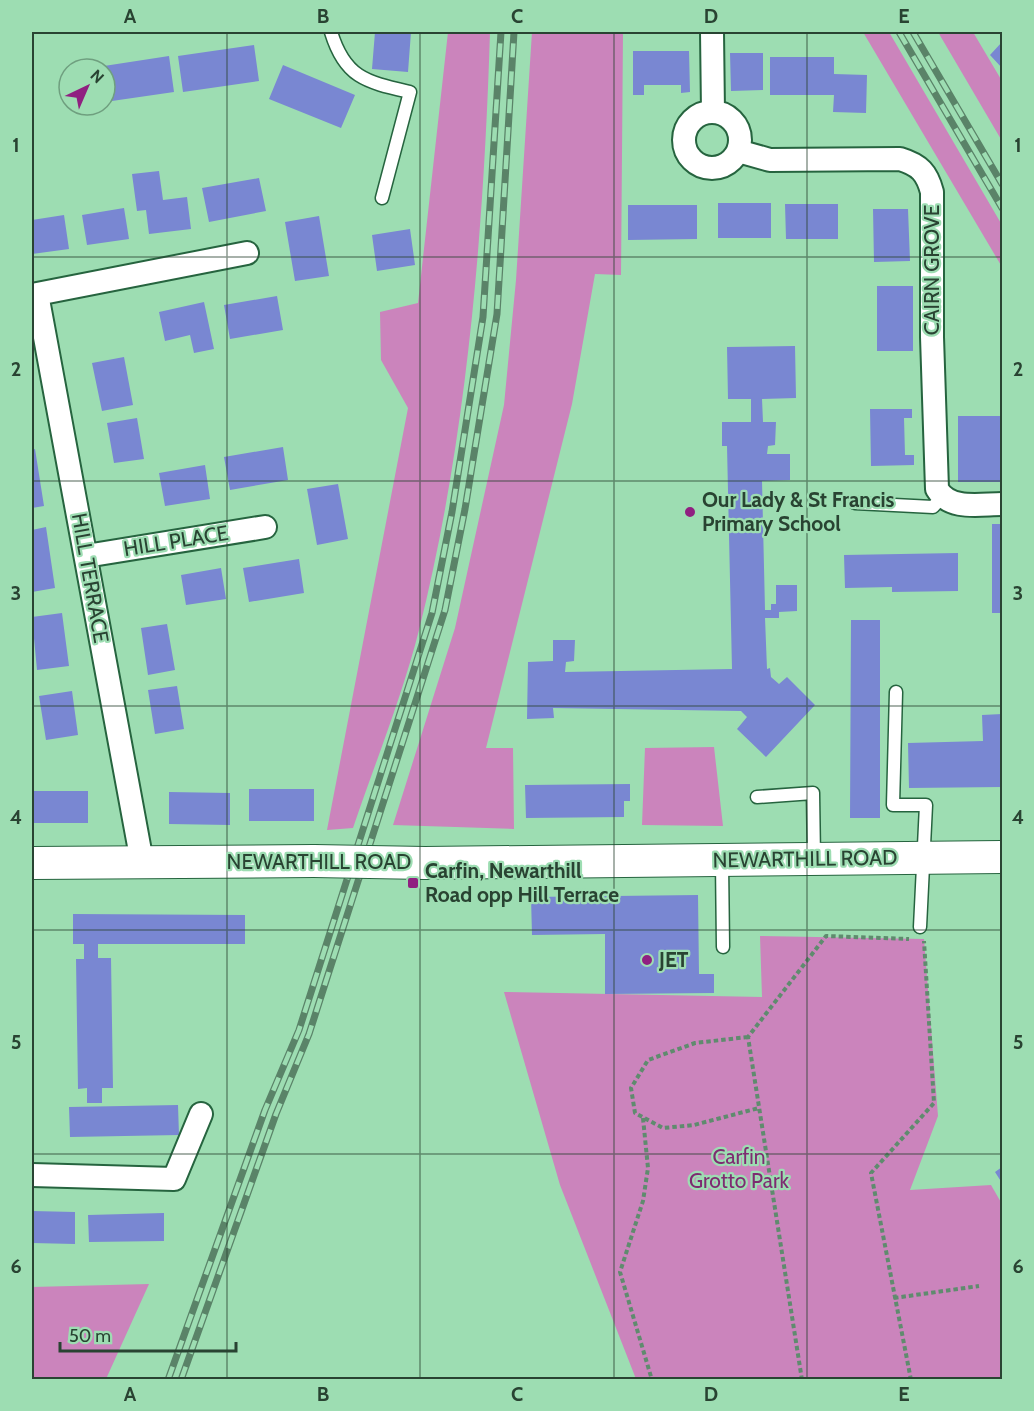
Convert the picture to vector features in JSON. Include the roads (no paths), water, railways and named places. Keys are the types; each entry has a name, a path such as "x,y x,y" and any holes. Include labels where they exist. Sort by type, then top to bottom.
{"main road":[{"name":"NEWARTHILL ROAD","path":"32,863 1002,857"}],"street":[{"path":"712,32 713,112"},
{"path":"713,112 722,114 736,124 741,142 734,159 717,168 707,168 691,158 684,141 686,131 696,117 713,112"},
{"name":"CAIRN GROVE","path":"738,151 770,160 900,159 914,163 924,170 932,192 935,479 942,497"},
{"path":"34,294 247,253"},
{"name":"HILL TERRACE","path":"34,294 86,556 142,862"},
{"path":"942,497 950,503 1002,504"},
{"name":"HILL PLACE","path":"86,556 265,527"},
{"path":"32,1175 174,1179 201,1114"}],"lane":[{"path":"331,32 341,58 354,72 370,83 410,92 382,198"},
{"path":"855,503 933,507 942,497"},
{"path":"896,692 893,805 926,805 920,927"},
{"path":"757,797 813,793 814,859"},
{"path":"722,860 723,947"}],"railway":[{"path":"168,1380 265,1110 299,1030 432,613 452,512 483,317 501,32"},
{"path":"181,1380 276,1114 309,1034 445,610 465,509 497,314 514,32"},
{"path":"899,32 1002,208"},
{"path":"913,32 1002,184"}],"place":[{"name":"Our Lady & St Francis Primary School","path":"690,512"},
{"name":"Carfin, Newarthill Road opp Hill Terrace","path":"413,883"},
{"name":"JET","path":"647,960"}],"park label":[{"name":"Carfin Grotto Park","path":"739,1169"}]}
